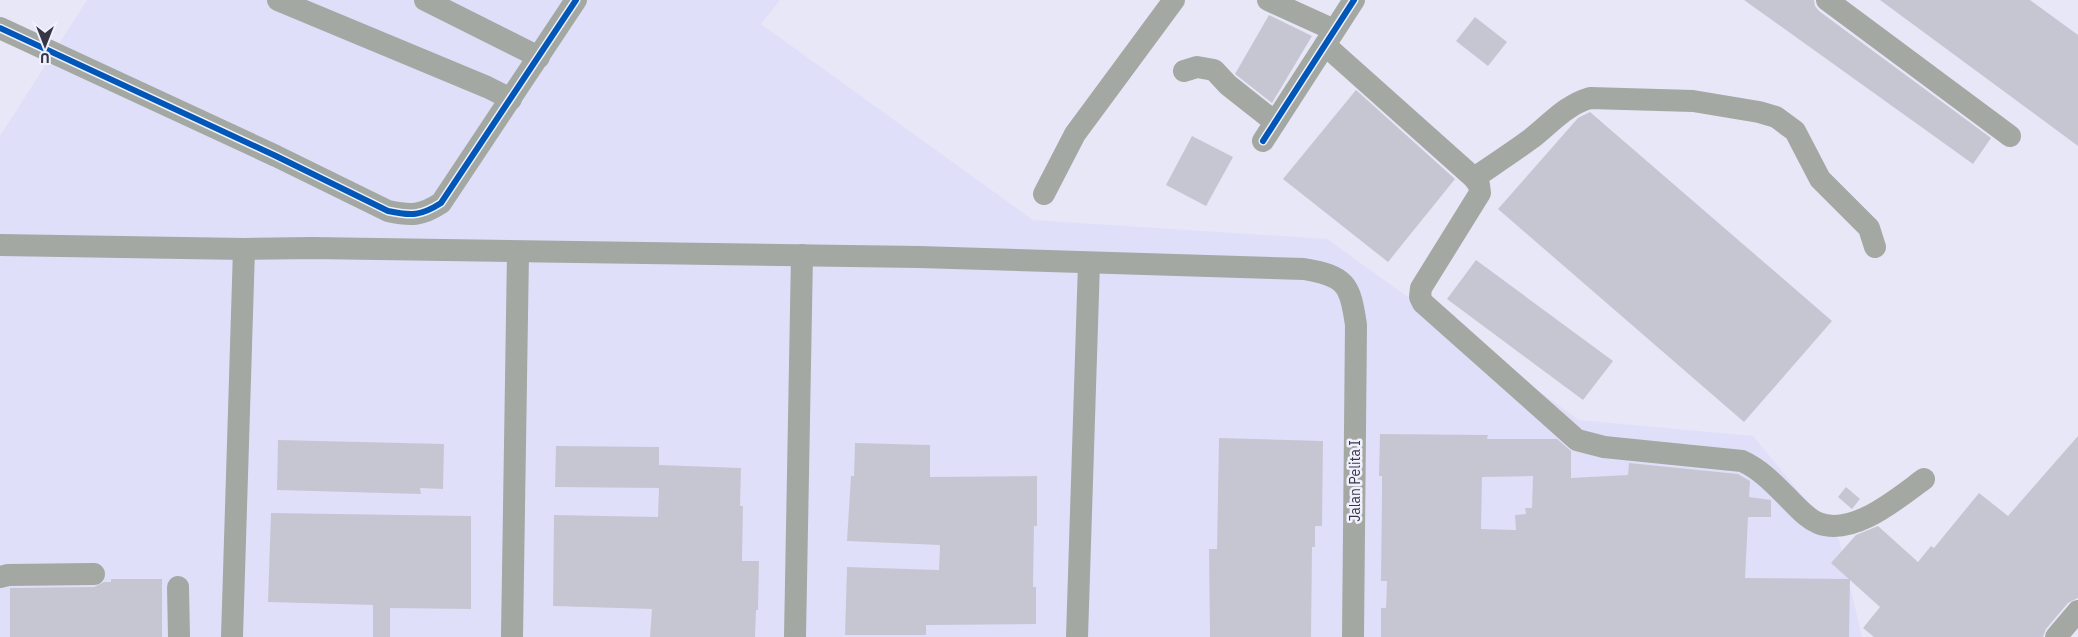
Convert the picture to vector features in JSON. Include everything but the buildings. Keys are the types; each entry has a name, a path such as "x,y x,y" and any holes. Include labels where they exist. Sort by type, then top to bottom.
{"street":[{"path":"278,0 487,87 511,99"},
{"path":"424,0 538,56"},
{"path":"0,28 276,156 388,211 405,215 428,211 441,203 576,0"},
{"path":"1044,194 1075,134 1174,0"},
{"path":"1268,0 1330,38 1474,178 1480,193 1421,288 1420,297 1423,303 1577,440 1604,447 1742,461 1755,467 1812,520 1828,526 1853,522 1874,514 1924,479"},
{"path":"1184,71 1197,67 1214,70 1269,132 1354,0"},
{"path":"1827,0 2010,136"},
{"path":"1474,178 1533,137 1553,118 1580,101 1590,98 1693,101 1726,106 1776,117 1795,130 1820,179 1869,228 1875,248"},
{"name":"Jalan Pelita I","path":"0,244 244,250 312,248 802,255 1304,269 1326,272 1338,278 1346,287 1353,305 1356,325 1353,637"},
{"path":"232,637 244,250"},
{"path":"512,637 518,252"},
{"path":"795,637 802,255"},
{"path":"1077,637 1089,263"},
{"path":"0,577 8,575 94,574"},
{"path":"178,587 178,637"},
{"path":"2056,637 2078,611"}],"shaded area":[{"path":"87,0 780,0 761,24 1033,220 1327,239 1579,420 1753,436 1839,540 1862,637 0,637 0,136"}],"cycle path":[{"path":"0,28 276,156 388,211 416,214 422,213 441,203 576,0"},
{"path":"1263,141 1354,0"}]}
